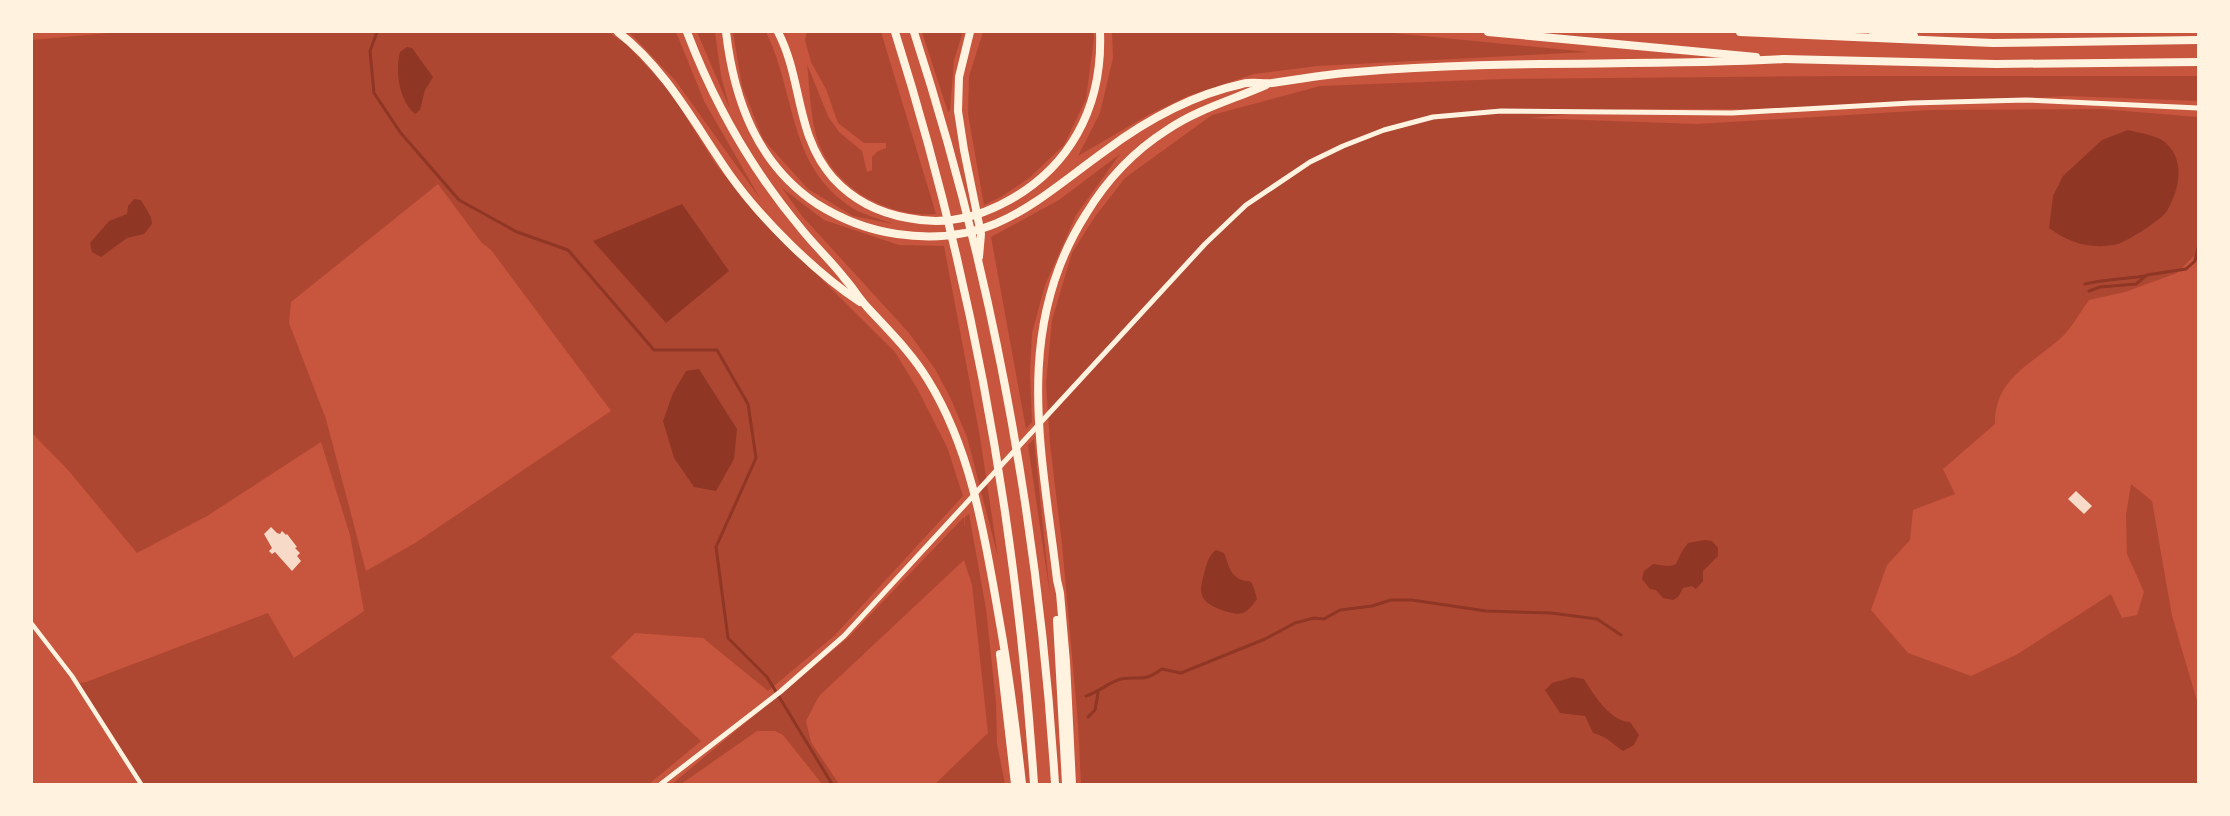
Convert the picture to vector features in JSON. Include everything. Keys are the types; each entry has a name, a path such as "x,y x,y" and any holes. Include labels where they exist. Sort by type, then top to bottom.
{"highway":[{"path":"618,32 635,45 669,84 731,177 766,219 838,288 866,306"},
{"path":"687,32 726,115 758,171 801,229 912,356 933,388 947,417 973,493 988,555 999,616 1022,784"},
{"path":"726,32 734,79 744,112 758,141 779,170 806,196 845,219 884,232 910,236 953,235 989,226 1038,201 1104,151 1170,110 1217,91 1245,83 1270,83 1341,73 1440,66 1705,63 1785,59"},
{"path":"777,32 787,52 805,128 813,148 834,179 847,191 875,209 931,222 975,216 1014,198 1047,174 1065,154 1078,133 1095,92 1099,66 1100,32"},
{"path":"894,32 940,187 960,269 984,386 1005,510 1024,664 1034,784"},
{"path":"914,32 958,184 1009,409 1040,617 1055,784"},
{"path":"970,32 962,62 958,97 960,127 981,234 978,265"},
{"path":"1488,32 1785,59 1996,64 2199,62"},
{"path":"1740,32 1993,43 2199,40"},
{"path":"1873,32 1993,43"},
{"path":"1072,784 1060,593 1038,416 1038,356 1046,308 1065,250 1082,219 1123,166 1165,131 1196,113 1270,83"},
{"path":"1057,580 1055,592 1066,784"},
{"path":"999,616 1003,683 1015,784"}],"street":[{"path":"662,784 780,692 844,636 1205,244 1246,205 1310,162 1343,146 1411,122 1457,114 1501,111 1732,113 2015,100 2089,101 2199,108"},
{"path":"32,624 72,676 141,784"}],"shaded area":[{"path":"120,32 608,32 626,44 669,90 715,163 754,212 895,352 918,390 947,447 963,496 835,635 768,691 703,638 635,633 611,657 701,741 649,784 138,784 75,684 86,682 268,613 294,658 364,611 350,535 321,442 207,516 137,553 68,470 32,433 32,40","holes":["438,184 481,242 491,250 611,411 415,543 366,571 326,419 289,323 291,302"]},
{"path":"629,32 676,32 704,101 761,200 675,80"},
{"path":"697,32 715,32 721,76 730,109"},
{"path":"733,32 766,32 776,56 796,128 805,151 816,172 832,192 854,209 893,224 853,216 808,189 763,139 742,86"},
{"path":"807,32 881,32 936,214 901,211 867,198 839,176 828,162 814,127 807,64 828,116 839,132 862,151 867,172 872,170 872,157 878,151 886,148 886,143 864,143 838,123 826,89 811,62 805,40"},
{"path":"922,32 963,32 954,60 950,111 948,112"},
{"path":"983,32 1093,32 1094,37 1086,99 1064,145 1029,178 1001,197 984,205 968,114 969,76"},
{"path":"1112,32 1382,32 1588,52 1318,66 1254,74 1188,96 1150,114 1078,156 1100,113 1113,58"},
{"path":"407,47 412,48 433,77 425,90 420,110 415,114 405,101 398,77 400,52"},
{"path":"2198,76 2198,101 2068,96 1825,109 1626,109 1529,118 1697,124 1930,110 2102,109 2198,117 2198,252 2177,273 2125,292 2089,300 2065,334 2017,374 2001,395 1996,408 1995,424 1943,469 1955,494 1913,510 1910,540 1887,565 1871,610 1908,653 1971,676 2016,655 2111,594 2122,618 2137,615 2144,592 2127,554 2126,515 2131,484 2152,501 2172,616 2198,704 2198,784 1081,784 1078,723 1046,383 1052,320 1072,253 1094,218 1125,178 1212,115 1320,86 1504,79"},
{"path":"2128,130 2162,140 2176,159 2177,185 2167,211 2136,235 2108,246 2081,244 2049,228 2053,196 2063,176 2102,140"},
{"path":"1120,154 1076,215 1045,285 1032,333 1030,372 1032,422 1026,429 991,237 1059,200"},
{"path":"782,188 824,220 899,245 944,246 980,437 998,557 967,437 935,369 909,333 802,216"},
{"path":"134,199 141,200 151,217 152,224 144,234 127,238 101,257 92,252 90,243 109,221 127,214 128,206"},
{"path":"682,204 729,271 666,323 593,241"},
{"path":"699,369 737,429 734,459 716,491 694,487 674,458 663,421 673,393 686,371"},
{"path":"1034,439 1050,595 1028,445"},
{"path":"969,514 986,609 996,702 997,744 1005,784 935,784 988,733 972,585 964,560 819,696 806,721 811,742 839,784 822,784 783,735 775,731 757,731 681,784 672,784 850,636 964,517 965,528 965,517"},
{"path":"1712,541 1718,548 1718,556 1703,571 1703,581 1696,589 1692,586 1683,588 1678,597 1673,600 1663,598 1656,590 1650,589 1642,579 1644,571 1653,564 1674,565 1688,543"},
{"path":"1216,550 1224,553 1235,576 1253,585 1257,599 1250,608 1242,613 1214,607 1202,596 1201,585 1206,567"},
{"path":"1573,677 1584,679 1609,712 1623,721 1630,722 1639,735 1634,745 1623,751 1606,738 1593,733 1585,716 1560,713 1545,690 1552,683"}],"building":[{"path":"2076,491 2092,506 2084,514 2068,499"},
{"path":"271,527 277,533 280,534 282,531 287,534 300,553 297,556 301,561 292,571 275,552 272,554 269,551 272,548 264,534"}],"waterway":[{"path":"377,32 370,51 374,93 400,132 459,200 517,232 568,250 654,350 717,350 748,404 756,458 716,547 728,638 767,677 832,784"},
{"path":"2089,291 2100,287 2136,284 2147,275 2186,269 2195,261 2198,248"},
{"path":"2085,284 2145,276"},
{"path":"1086,696 1117,680 1145,678 1162,669 1181,673 1265,639 1295,623 1314,618 1324,619 1340,610 1372,606 1391,600 1412,600 1486,611 1551,613 1597,619 1621,635"},
{"path":"1088,717 1095,710 1098,693"}]}
